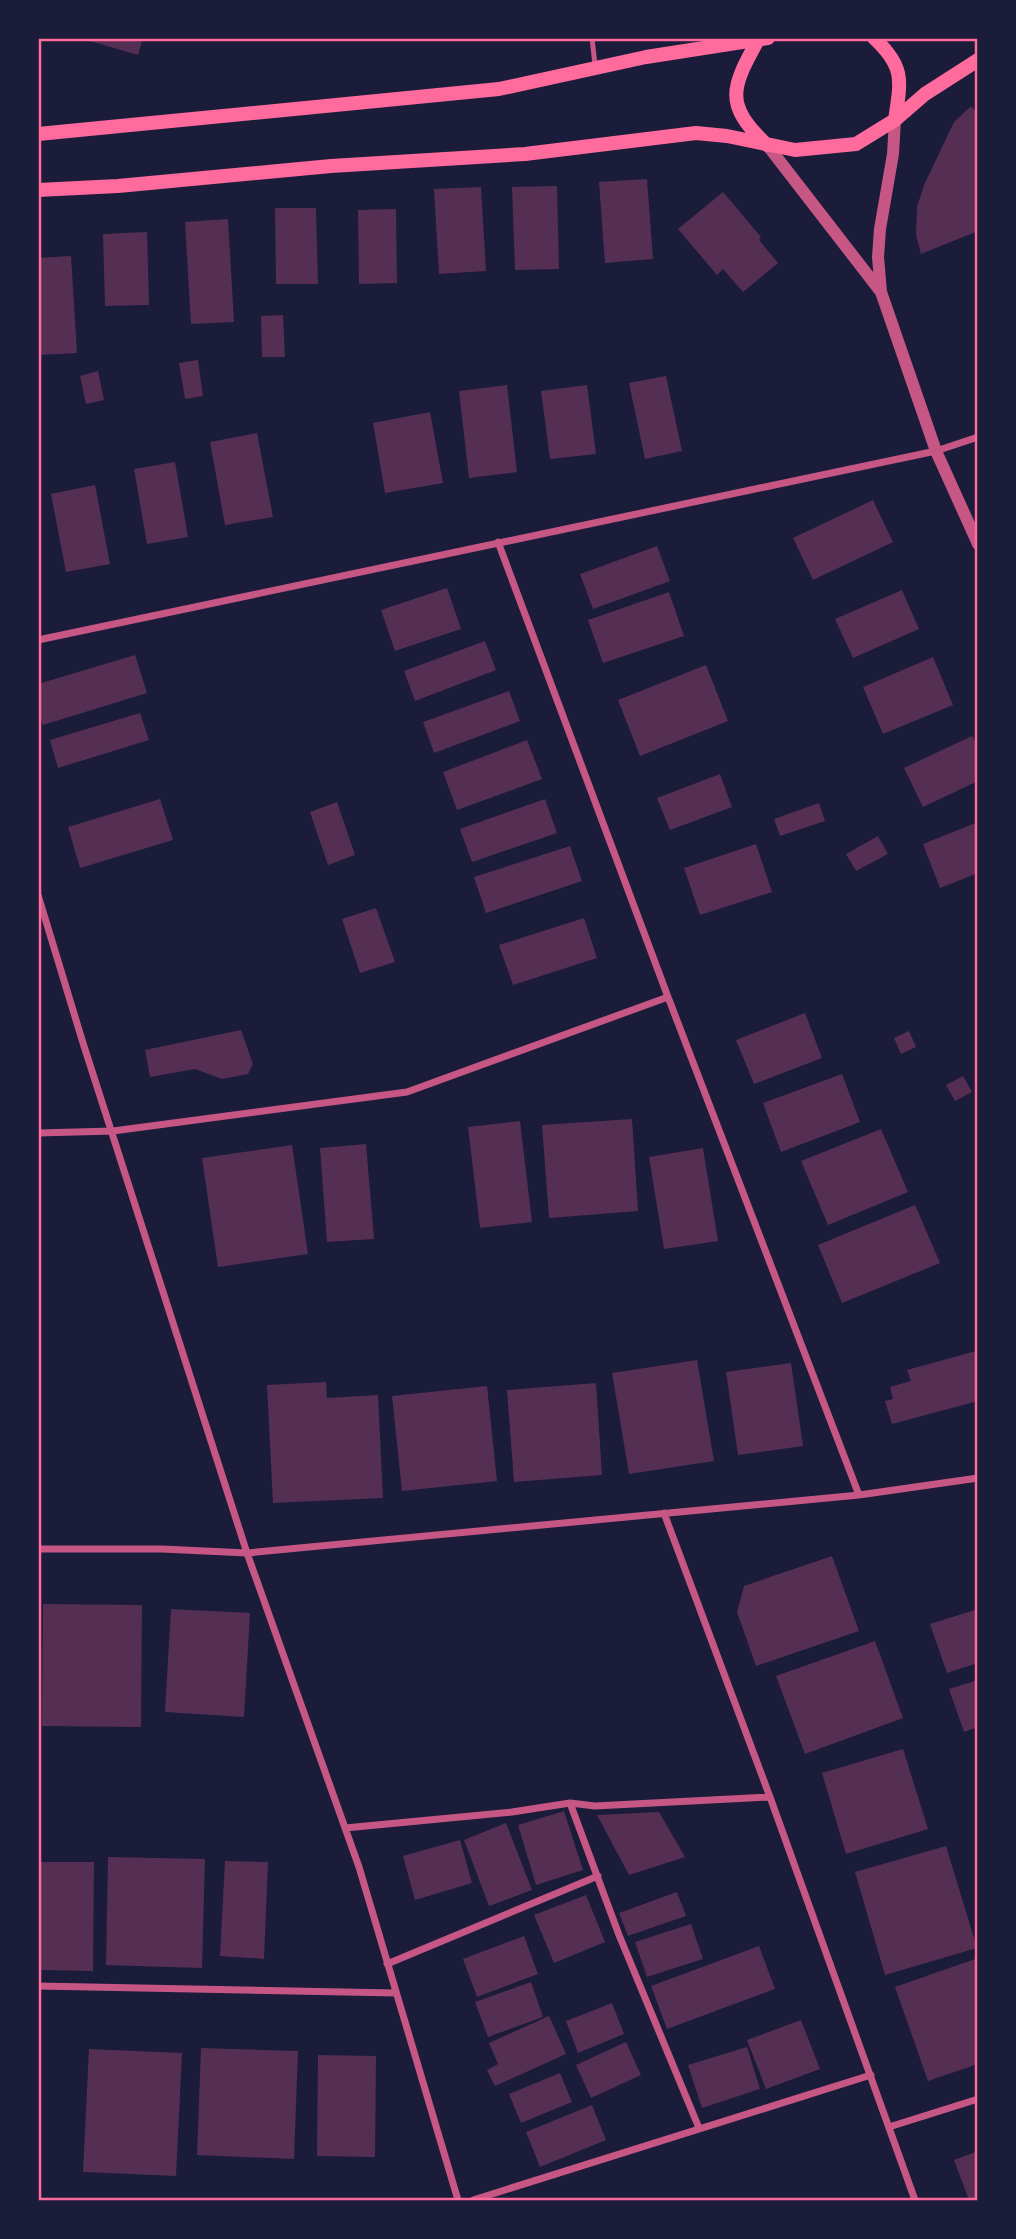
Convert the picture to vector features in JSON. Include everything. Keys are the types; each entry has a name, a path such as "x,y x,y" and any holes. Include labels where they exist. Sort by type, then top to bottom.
{"main road":[{"path":"874,38 893,58 899,74 895,120"},
{"path":"38,134 499,89 646,57 763,39"},
{"path":"763,39 737,81 736,101 753,132 768,146"},
{"path":"38,190 118,186 331,166 525,154 696,133 727,136 795,150 856,144 895,120 925,94 978,60"}],"street":[{"path":"895,120 893,154 880,229 878,257 881,292 936,451 978,544"},
{"path":"768,146 881,292"},
{"path":"38,640 936,451 978,437"},
{"path":"498,542 668,997 859,1495"},
{"path":"38,895 247,1553 345,1828 458,2200"},
{"path":"38,1133 113,1131 407,1092 668,997"},
{"path":"38,1549 162,1549 247,1553 859,1495 978,1478"},
{"path":"664,1513 770,1797 915,2200"},
{"path":"345,1828 512,1812 570,1803 595,1806 770,1797"},
{"path":"570,1803 620,1935 699,2128"},
{"path":"387,1964 598,1876"},
{"path":"38,1986 396,1993"},
{"path":"473,2200 871,2075"},
{"path":"889,2127 978,2099"}],"lane":[{"path":"592,38 596,68"}],"building":[{"path":"80,38 143,38 138,55"},
{"path":"971,106 978,114 978,231 921,254 916,235 917,207 924,185 954,122"},
{"path":"647,179 653,259 605,263 599,182"},
{"path":"557,186 559,269 515,270 512,187"},
{"path":"481,187 486,271 439,274 434,189"},
{"path":"723,192 761,237 759,240 778,263 743,292 723,269 717,275 678,229"},
{"path":"275,208 316,208 318,284 276,284"},
{"path":"396,209 397,283 359,284 358,210"},
{"path":"228,219 234,322 191,324 185,222"},
{"path":"147,232 149,305 105,306 103,234"},
{"path":"71,256 77,353 38,355 38,258"},
{"path":"283,315 285,357 262,357 261,316"},
{"path":"198,360 203,396 185,399 179,363"},
{"path":"98,371 104,400 86,404 80,376"},
{"path":"666,376 682,451 645,459 629,383"},
{"path":"507,385 517,472 469,478 459,391"},
{"path":"587,385 596,454 550,459 541,391"},
{"path":"430,412 443,483 385,493 373,423"},
{"path":"257,433 273,517 225,525 210,442"},
{"path":"175,462 188,537 147,544 134,469"},
{"path":"95,485 110,564 66,572 51,494"},
{"path":"873,500 893,542 813,580 793,538"},
{"path":"657,546 670,581 593,609 580,574"},
{"path":"447,588 461,629 395,651 381,610"},
{"path":"902,590 919,629 853,658 835,619"},
{"path":"669,592 684,636 603,663 588,620"},
{"path":"485,641 496,670 415,701 404,671"},
{"path":"135,655 147,693 43,725 38,711 38,684"},
{"path":"933,657 953,705 883,734 863,687"},
{"path":"706,665 728,721 640,756 618,700"},
{"path":"509,691 520,721 434,753 423,722"},
{"path":"140,713 149,740 58,768 50,740"},
{"path":"972,736 978,747 978,781 923,807 904,768"},
{"path":"527,740 542,779 457,810 443,772"},
{"path":"720,774 732,807 670,830 657,798"},
{"path":"160,799 173,840 80,868 68,827"},
{"path":"545,799 557,833 472,862 460,829"},
{"path":"337,802 355,855 328,865 310,812"},
{"path":"819,803 825,821 780,836 774,819"},
{"path":"978,822 978,873 940,888 923,844"},
{"path":"878,836 888,854 856,871 846,854"},
{"path":"756,844 772,892 700,915 684,868"},
{"path":"570,846 582,881 486,913 474,877"},
{"path":"376,908 395,962 360,973 342,919"},
{"path":"584,918 597,958 513,985 499,945"},
{"path":"805,1013 822,1058 754,1084 736,1040"},
{"path":"241,1030 253,1064 248,1074 222,1079 195,1069 150,1077 145,1050"},
{"path":"909,1031 916,1047 901,1054 894,1038"},
{"path":"842,1074 860,1122 781,1152 763,1103"},
{"path":"963,1076 972,1092 955,1101 946,1085"},
{"path":"632,1119 638,1211 549,1218 542,1125"},
{"path":"520,1121 532,1222 480,1228 468,1127"},
{"path":"881,1129 908,1192 828,1225 801,1161"},
{"path":"366,1144 374,1239 327,1242 320,1148"},
{"path":"292,1145 308,1254 218,1267 202,1158"},
{"path":"703,1148 718,1241 664,1249 649,1157"},
{"path":"915,1205 940,1263 842,1303 818,1245"},
{"path":"976,1351 978,1401 892,1424 885,1401 893,1399 890,1387 911,1381 907,1370"},
{"path":"697,1360 714,1461 629,1474 612,1373"},
{"path":"791,1363 803,1446 738,1455 726,1372"},
{"path":"326,1382 327,1398 378,1395 383,1498 273,1503 267,1385"},
{"path":"596,1383 602,1475 514,1482 507,1390"},
{"path":"487,1386 497,1481 402,1491 392,1396"},
{"path":"832,1556 859,1631 756,1666 737,1612 744,1586"},
{"path":"43,1604 142,1605 141,1727 42,1726"},
{"path":"171,1609 250,1613 244,1717 165,1712"},
{"path":"978,1609 978,1663 947,1673 930,1624"},
{"path":"875,1641 903,1718 805,1754 776,1676"},
{"path":"978,1680 978,1727 964,1732 949,1689"},
{"path":"903,1749 928,1829 846,1854 822,1773"},
{"path":"564,1811 583,1870 536,1885 518,1825"},
{"path":"659,1812 685,1857 629,1875 597,1815"},
{"path":"506,1823 532,1890 489,1906 464,1840"},
{"path":"460,1840 472,1883 415,1900 403,1856"},
{"path":"946,1846 977,1948 885,1975 855,1872"},
{"path":"108,1857 205,1859 202,1968 106,1965"},
{"path":"225,1861 268,1862 264,1959 220,1956"},
{"path":"41,1862 94,1862 93,1971 40,1970"},
{"path":"677,1892 686,1916 628,1936 619,1913"},
{"path":"586,1895 605,1942 554,1963 534,1915"},
{"path":"691,1924 703,1959 647,1977 635,1942"},
{"path":"524,1936 538,1974 477,1997 463,1959"},
{"path":"759,1946 775,1989 667,2029 651,1986"},
{"path":"978,1958 978,2064 928,2081 895,1987"},
{"path":"531,1982 543,2017 488,2037 475,2002"},
{"path":"612,2003 624,2034 578,2053 566,2021"},
{"path":"549,2016 566,2054 495,2086 487,2070 498,2064 489,2043"},
{"path":"801,2020 820,2069 766,2089 747,2040"},
{"path":"626,2042 641,2075 591,2098 576,2065"},
{"path":"747,2047 760,2089 702,2108 688,2065"},
{"path":"201,2048 298,2051 294,2159 197,2155"},
{"path":"89,2049 182,2053 176,2176 83,2172"},
{"path":"318,2055 376,2056 375,2157 317,2156"},
{"path":"560,2073 572,2102 521,2123 509,2094"},
{"path":"592,2105 606,2140 540,2167 526,2132"},
{"path":"978,2151 978,2200 969,2200 954,2160"}]}
